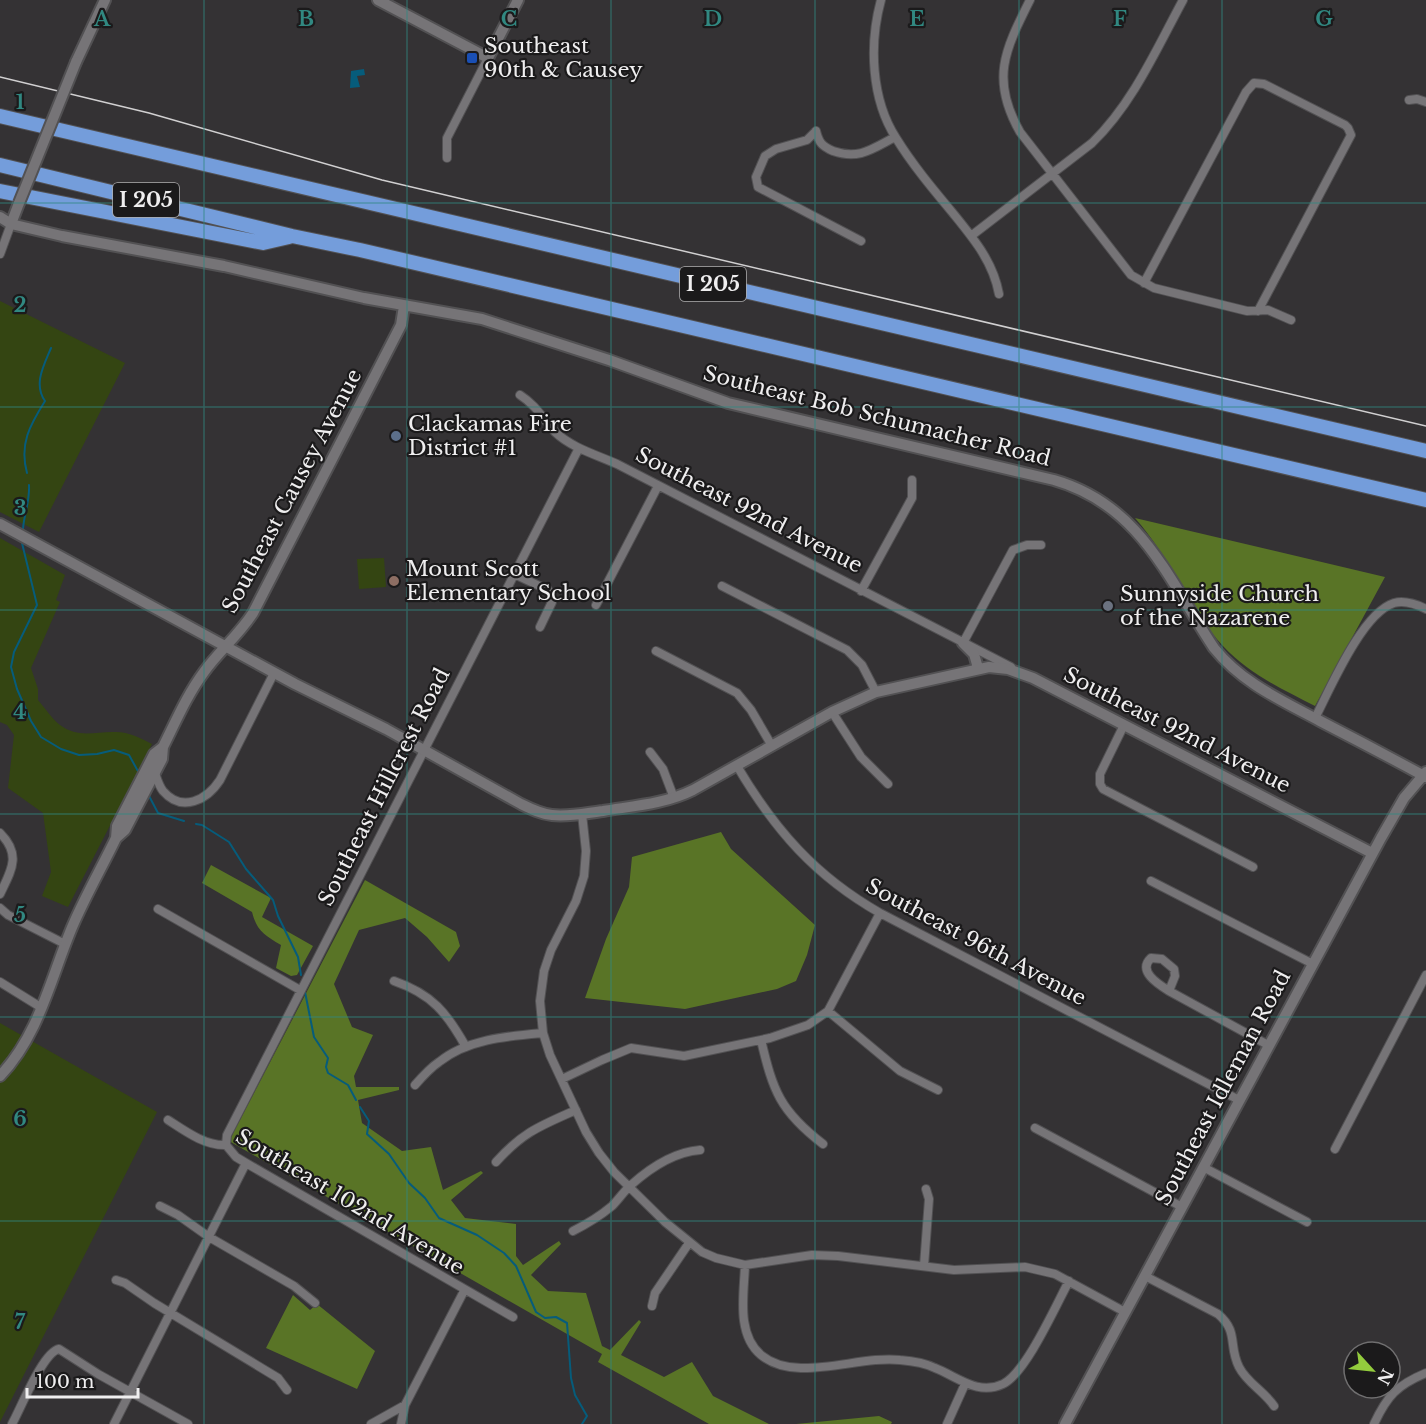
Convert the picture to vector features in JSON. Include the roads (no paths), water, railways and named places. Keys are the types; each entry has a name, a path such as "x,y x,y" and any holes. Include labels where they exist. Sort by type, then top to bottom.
{"highway":[{"name":"I 205","path":"0,116 1426,452"},
{"name":"I 205","path":"0,165 292,236 360,250 1426,501"},
{"path":"0,191 263,243 292,236"}],"street":[{"path":"0,254 6,225 19,203 76,62 105,0"},
{"path":"378,0 488,58"},
{"path":"447,158 447,138 518,0"},
{"path":"881,0 874,33 877,89 882,107 895,137 971,236 992,269 999,294"},
{"path":"1030,0 1007,50 1003,72 1004,92 1010,112 1020,132 1131,274 1154,288 1247,311 1268,310 1291,320"},
{"path":"971,236 1092,143 1122,110 1183,0"},
{"path":"1144,284 1246,92 1254,83 1264,84 1345,125 1350,131 1349,139 1258,311"},
{"path":"1409,100 1417,99 1426,102"},
{"path":"861,241 758,187 756,177 765,156 782,147 807,140 816,131 818,142 825,147 853,156 895,137"},
{"name":"Southeast Bob Schumacher Road","path":"0,217 6,225 224,266 404,306 461,314 498,323 740,406 1054,480 1080,489 1115,510 1139,533 1224,660 1258,687 1425,774"},
{"name":"Southeast Causey Avenue","path":"116,838 117,826 132,798 162,759 163,747 197,681 215,657 244,627 263,593 400,325 404,306"},
{"name":"Southeast 92nd Avenue","path":"520,395 532,403 555,432 579,448 617,464 1372,854"},
{"name":"Southeast Hillcrest Road","path":"226,1145 227,1135 300,990 579,448"},
{"path":"861,591 912,498 912,480"},
{"path":"596,605 658,486"},
{"path":"0,524 226,648 423,749 535,811 552,815 582,814 674,798 693,790 832,712 876,692 978,668 999,667 1022,673"},
{"path":"978,668 975,654 963,643 1008,556 1019,547 1041,544"},
{"path":"514,574 548,590 552,595 552,602 540,627"},
{"path":"722,586 847,650 862,665 876,692"},
{"path":"1315,718 1353,645 1376,614 1395,603 1414,603 1426,609"},
{"path":"656,651 737,693 751,710 772,746"},
{"path":"151,774 169,796 185,802 205,798 214,790 274,673"},
{"path":"832,712 861,757 888,784"},
{"path":"1124,725 1100,774 1100,784 1103,789 1253,867"},
{"path":"650,752 663,769 674,798"},
{"name":"Southeast 96th Avenue","path":"737,766 768,815 805,857 845,891 880,913 1239,1100"},
{"name":"Southeast Causey Avenue","path":"0,1076 26,1043 81,907 116,838 125,830 136,810 151,774"},
{"name":"Southeast Idleman Road","path":"1065,1424 1399,804 1425,774"},
{"path":"582,814 586,851 584,876 576,901 551,950 544,971 540,1001 543,1033 549,1055 586,1132 600,1153 614,1172 689,1243 716,1258 745,1265 812,1255 954,1270 1025,1267 1047,1272 1069,1281 1125,1312"},
{"path":"0,833 7,841 13,867 0,894"},
{"path":"1151,881 1313,963"},
{"path":"0,909 65,944"},
{"path":"158,909 300,990"},
{"path":"562,1079 631,1048 684,1056 761,1040 802,1028 828,1011 880,913"},
{"path":"1168,991 1175,976 1174,969 1162,958 1147,960 1148,973 1154,981 1168,991 1268,1045"},
{"path":"1335,1149 1426,975"},
{"path":"394,981 432,1000 451,1021 466,1047"},
{"path":"0,982 42,1008"},
{"path":"828,1011 900,1071 938,1089"},
{"path":"415,1085 440,1060 466,1047 507,1036 543,1033"},
{"path":"761,1040 770,1078 784,1107 798,1123 823,1144"},
{"path":"496,1162 532,1129 576,1110"},
{"name":"Southeast 102nd Avenue","path":"168,1120 214,1146 226,1145 236,1157 246,1163 513,1317"},
{"path":"1035,1128 1182,1207"},
{"path":"573,1232 596,1218 620,1198 629,1186 659,1164 681,1153 700,1150"},
{"path":"114,1424 246,1163"},
{"path":"1203,1167 1307,1222"},
{"path":"924,1266 929,1199 926,1189"},
{"path":"160,1206 294,1286 315,1303"},
{"path":"652,1306 655,1293 689,1243"},
{"path":"745,1265 745,1331 754,1348 770,1361 788,1368 801,1369 875,1359 899,1359 933,1366 965,1384 991,1388 1004,1384 1023,1366 1069,1281"},
{"path":"1145,1276 1218,1314 1226,1321 1232,1332 1238,1366 1247,1380 1267,1395 1274,1406"},
{"path":"116,1280 278,1378 287,1390"},
{"path":"400,1424 405,1405 465,1291"},
{"path":"12,1424 40,1370 55,1349 63,1350 98,1374 188,1424"},
{"path":"1374,1424 1390,1395 1406,1382 1426,1373"},
{"path":"947,1424 965,1384"},
{"path":"371,1424 405,1405"}],"water":[{"path":"364,69 365,75 357,76 360,87 350,88 351,71"}],"waterway":[{"path":"27,473 25,444 27,435 45,401 40,381 51,348"},
{"path":"23,529 29,485"},
{"path":"22,543 37,605 14,652 11,667 17,689 31,721 41,737 61,749 79,755 114,750 129,755 139,773"},
{"path":"148,794 158,813 184,821"},
{"path":"196,824 202,825 229,842 246,869 273,900 278,916 298,957 301,975"},
{"path":"305,992 314,1037 328,1058 326,1067 328,1073 348,1085 356,1100"},
{"path":"360,1107 369,1121 367,1134 389,1154 409,1183 425,1198 439,1218 477,1235 504,1253 516,1266 536,1312 545,1318 556,1317 567,1323 571,1378 575,1395 587,1416 582,1424"}],"tram line":[{"path":"0,77 149,113 382,180 1426,426"}],"place":[{"name":"Southeast 90th & Causey","path":"472,58"},
{"name":"Clackamas Fire District #1","path":"396,436"},
{"name":"Mount Scott Elementary School","path":"394,581"},
{"name":"Sunnyside Church of the Nazarene","path":"1108,606"}]}
